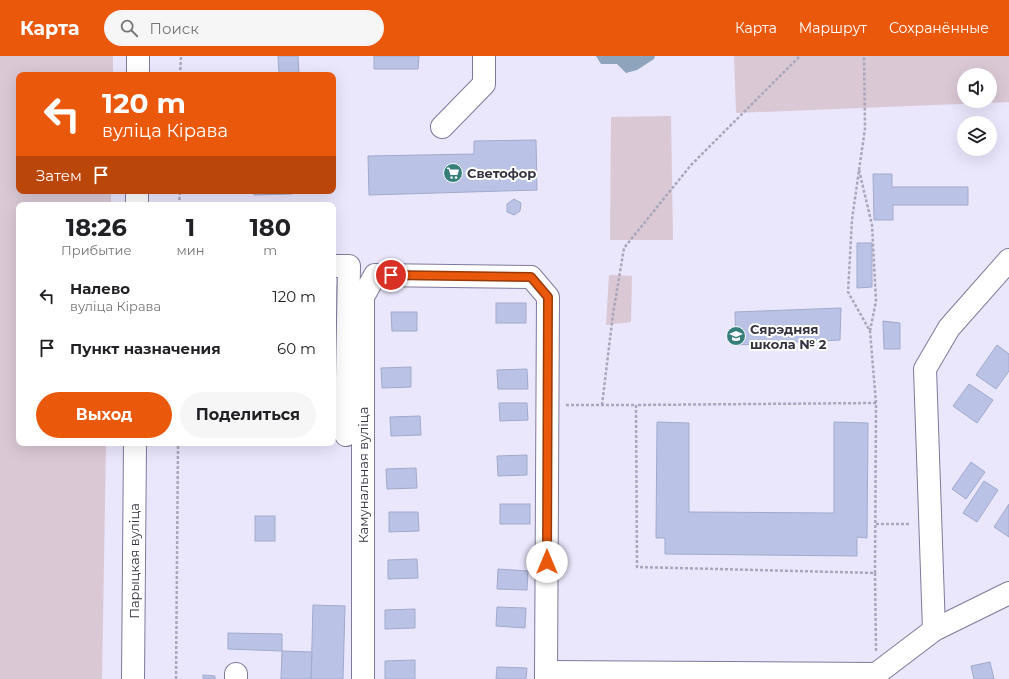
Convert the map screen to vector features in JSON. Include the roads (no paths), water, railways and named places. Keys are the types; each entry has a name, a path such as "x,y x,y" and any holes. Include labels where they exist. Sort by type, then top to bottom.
{"street":[{"path":"138,56 138,72"},
{"path":"442,127 484,84 484,56"},
{"path":"934,630 925,369 950,328 1009,260"},
{"path":"336,266 349,266 346,435"},
{"name":"Камунальная вуліца","path":"363,679 363,297 375,275 531,277 548,297 546,675"},
{"name":"Парыцкая вуліца","path":"133,679 135,446"},
{"path":"546,675 876,677 934,630 1009,593"}],"water":[{"path":"596,56 655,56 654,59 637,70 626,73 617,64 601,64"}],"place":[{"name":"Светофор","path":"453,173"},
{"name":"Сярэдняя школа № 2","path":"736,336"}]}
